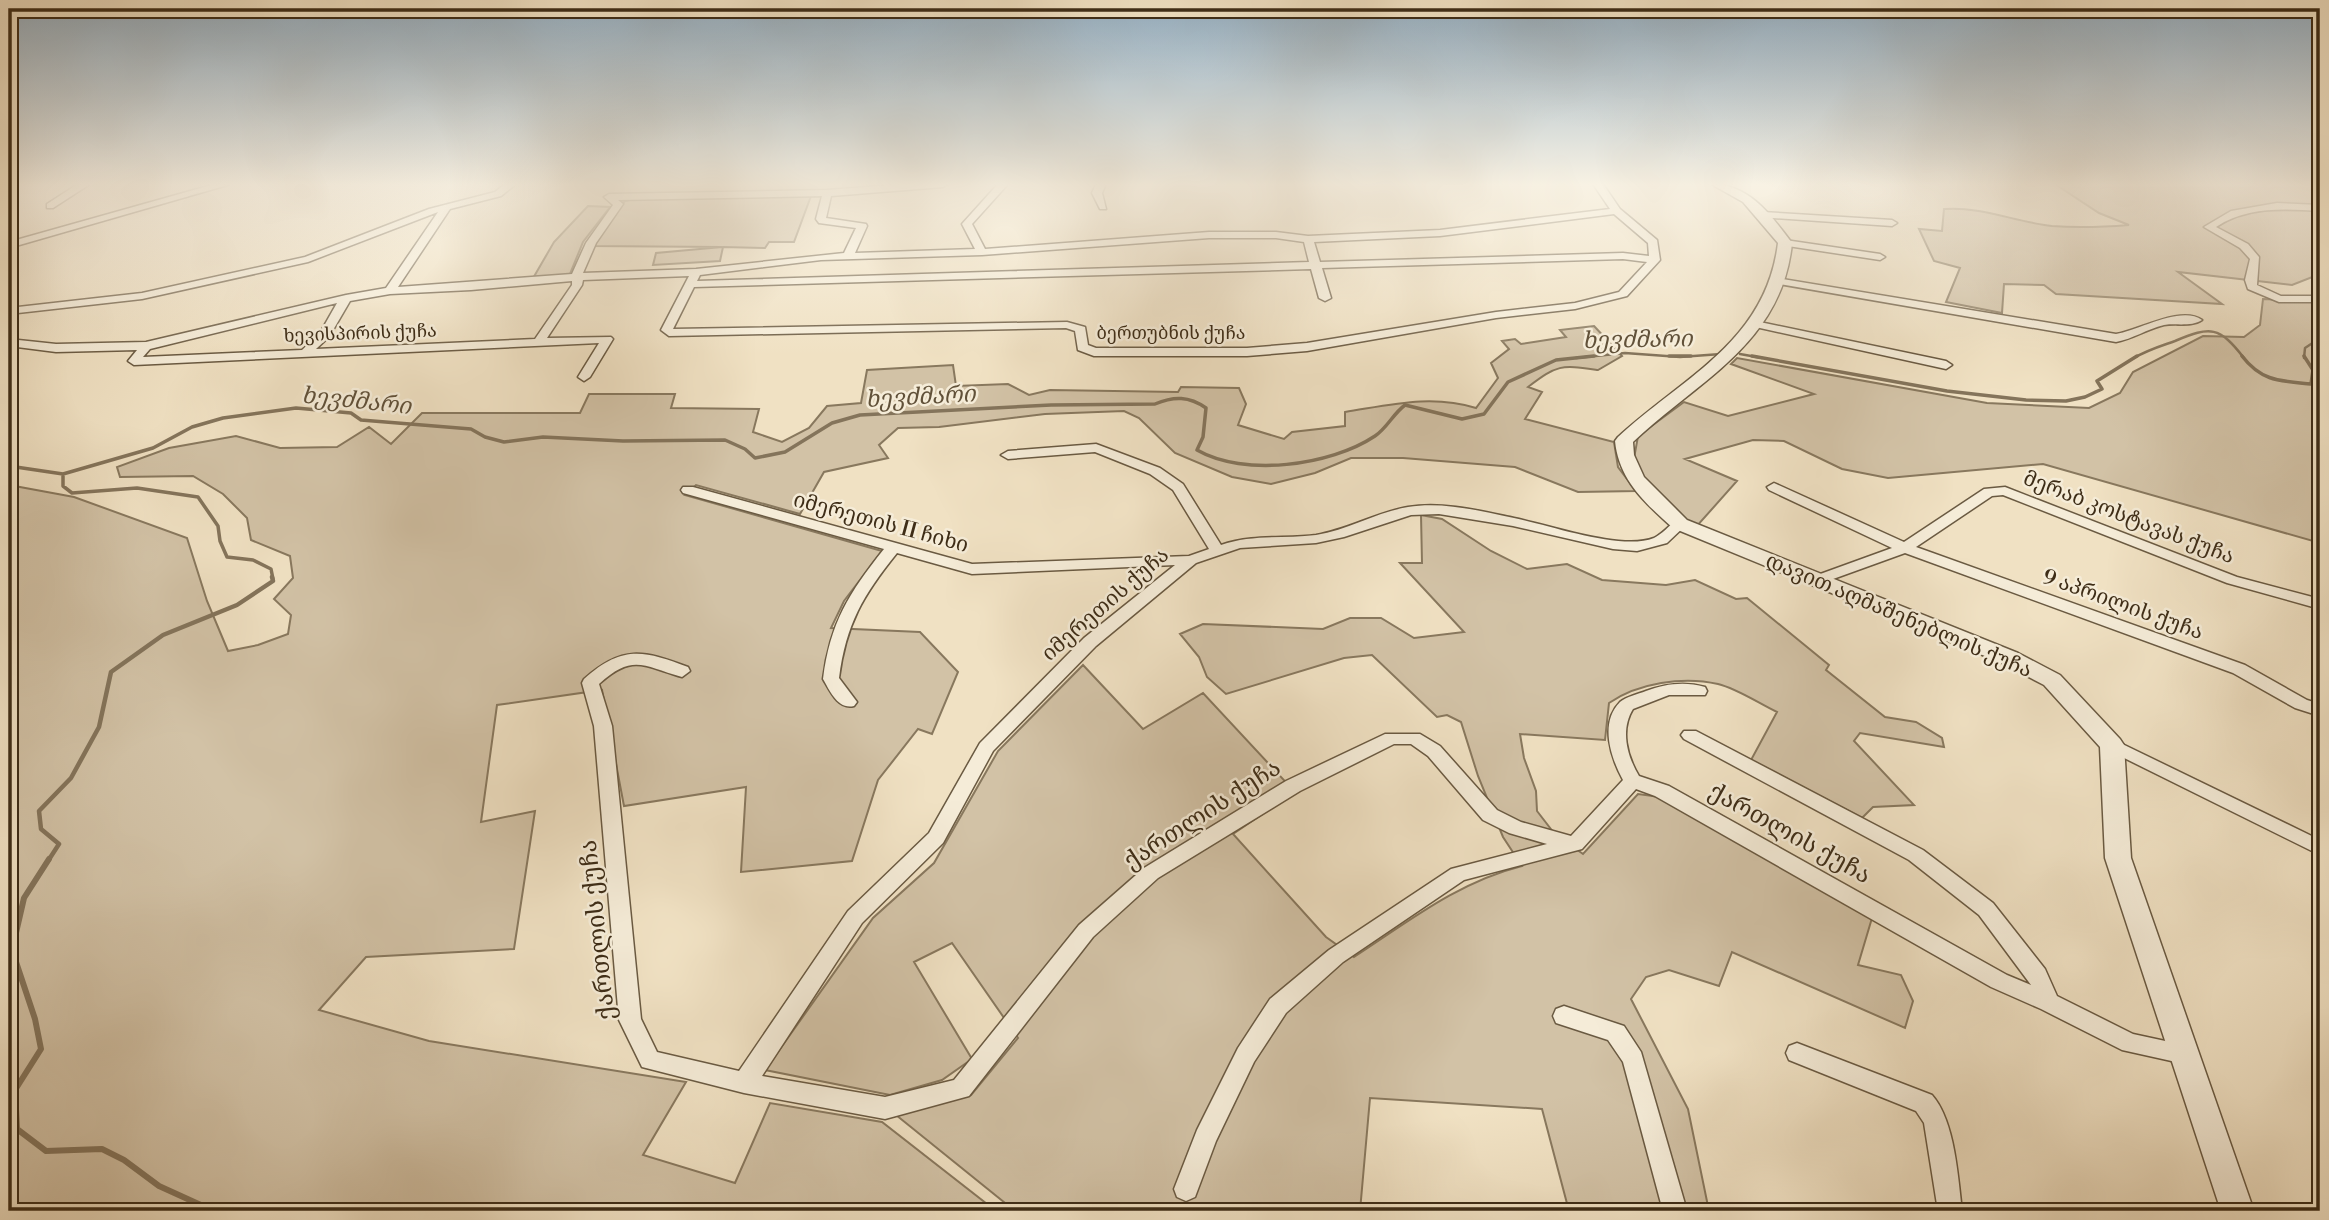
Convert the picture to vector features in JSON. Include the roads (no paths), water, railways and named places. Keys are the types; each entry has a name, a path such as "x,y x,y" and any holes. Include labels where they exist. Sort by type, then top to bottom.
{"street":[{"path":"9,311 142,296 201,285 308,259 361,241"},
{"path":"390,290 424,241"},
{"path":"539,342 577,285 576,277 592,241"},
{"path":"848,256 855,241"},
{"path":"976,241 982,252"},
{"path":"693,278 848,256 982,252 1130,241"},
{"path":"1309,241 1325,298"},
{"path":"9,343 55,348 146,346 390,290 471,287 576,277 693,278 1315,266 1623,256 1655,260 1652,241"},
{"path":"2235,241 2244,246 2255,259 2250,280 2252,287 2279,299 2320,299"},
{"path":"1785,243 1880,257"},
{"name":"დავით აღმაშენებლის ქუჩა","path":"1785,243 1785,263 1777,281 1755,324 1737,347 1653,412 1624,441 1625,462 1634,478 1680,524 2010,658 2053,681 2112,745"},
{"name":"ბერთუბნის ქუჩა","path":"693,278 667,330 673,334 1067,325 1081,330 1082,346 1094,352 1247,352 1307,347 1496,315 1604,301 1623,294 1655,260"},
{"path":"1777,281 2116,338 2161,323 2196,320"},
{"path":"306,352 325,335 346,298"},
{"path":"1755,324 1946,365"},
{"name":"ხევისპირის ქუჩა","path":"146,346 134,361 607,339 584,377"},
{"path":"1008,455 1096,448 1155,471 1178,487 1218,551"},
{"name":"9 აპრილის ქუჩა","path":"1774,487 1905,548 2239,669 2301,704 2320,710"},
{"name":"იმერეთის II ჩიხი","path":"688,490 972,569 1191,559"},
{"name":"მერაბ კოსტავას ქუჩა","path":"1817,580 1905,548 1989,492 2005,491 2232,580 2320,604"},
{"name":"იმერეთის ქუჩა","path":"744,1083 855,917 936,838 986,747 1090,642 1191,559 1238,544 1315,539 1344,534 1409,511 1439,510 1513,522 1613,545 1637,547 1662,540 1680,524"},
{"path":"848,702 831,679 839,628 854,598 894,547"},
{"name":"ქართლის ქუჩა","path":"682,671 646,656 628,656 609,664 590,683 603,726 630,1020 650,1060 744,1083 885,1108 961,1088 1086,931 1151,873 1293,786 1391,738 1414,738 1434,751 1490,815 1516,828 1575,844"},
{"path":"1186,1189 1205,1138 1246,1055 1278,1006 1336,956 1458,874 1575,844 1633,781 1621,764 1617,729 1627,705 1668,689 1699,691"},
{"path":"1690,735 1916,855 1986,909 2037,975 2049,1002"},
{"path":"2238,1211 2118,858 2112,745 2320,848"},
{"name":"ქართლის ქუჩა","path":"1633,781 1662,792 2000,981 2049,1002 2130,1044 2185,1054"},
{"path":"1564,1016 1616,1033 1633,1059 1675,1211"},
{"path":"1797,1053 1924,1103 1933,1112 1950,1211"}],"waterway":[{"name":"ხევძმარი","path":"2134,358 2149,350 2206,331 2221,335 2244,358"},
{"name":"ხევძმარი","path":"2304,356 2305,348 2320,338"},
{"name":"ხევძმარი","path":"1576,358 1625,353 1680,357 1721,354"},
{"name":"ხევძმარი","path":"1740,354 1762,358"},
{"name":"ხევძმარი","path":"63,474 153,448 192,427 223,418 296,408 351,413 361,420 471,429 485,437 504,442 543,437 623,441 725,440 745,449 755,458 785,452 832,423 860,415 1051,405 1155,404 1181,398 1206,408 1203,437 1197,450 1238,463 1287,464 1335,455 1356,446 1379,433 1405,405 1462,419 1484,414 1508,382 1556,360 1594,356"},
{"name":"ხევძმარი","path":"1669,356 1691,356"},
{"name":"ხევძმარი","path":"1752,356 1947,391 2026,400 2066,401 2085,397 2102,389 2097,381 2137,356"},
{"name":"ხევძმარი","path":"2242,356 2257,371 2273,379 2311,384 2313,370 2304,356"},
{"name":"ხევძმარი","path":"9,466 63,474"},
{"path":"63,474 63,486 72,493 137,488 198,497 218,526 220,541 227,557 253,560 271,569 273,579"},
{"path":"48,861 59,844 41,829 39,811 71,778 99,727 111,672 163,635 237,605 273,581 272,577"},
{"path":"49,859 24,898 12,950 35,1019 41,1049 15,1090 17,1129 46,1151 102,1149 124,1160 159,1186 214,1211"}]}
